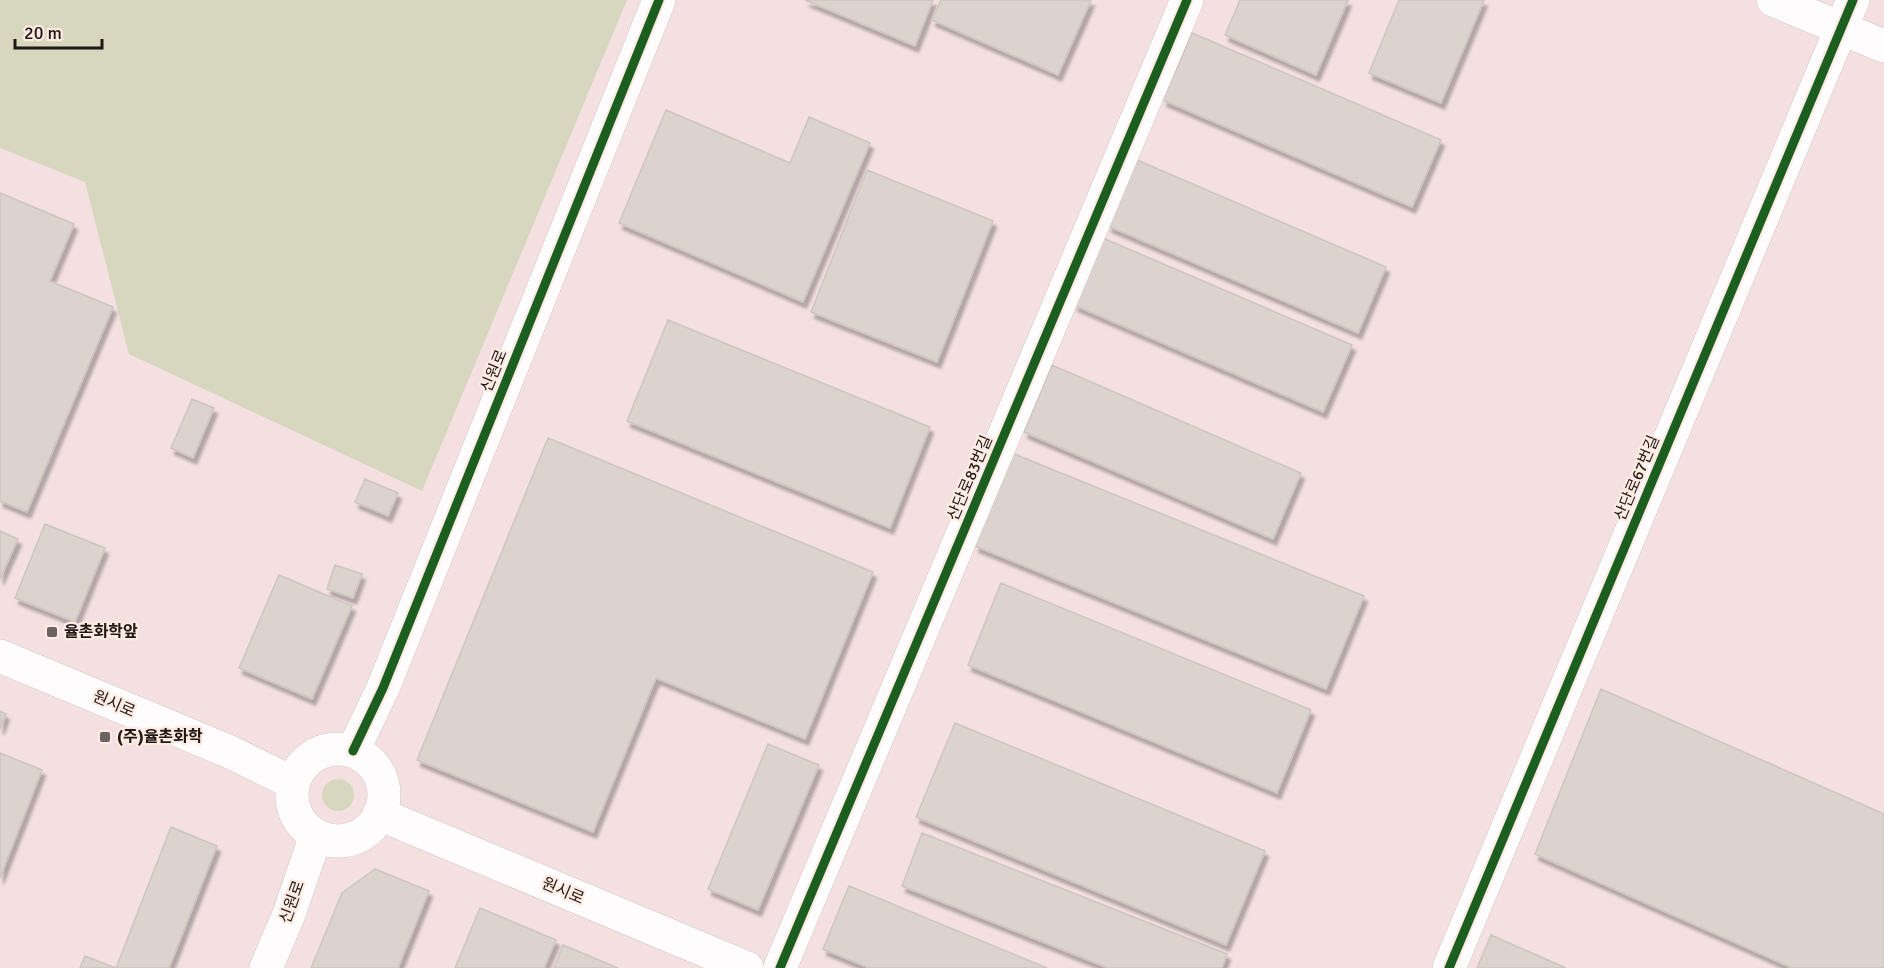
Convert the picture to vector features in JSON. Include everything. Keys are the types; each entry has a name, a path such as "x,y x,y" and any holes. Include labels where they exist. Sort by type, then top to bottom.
{"street":[{"name":"신원로","path":"353,751 383,688 659,0"},
{"name":"산단로83번길","path":"780,968 1187,0"},
{"path":"1773,0 1847,14 1884,46"},
{"name":"산단로67번길","path":"1449,968 1847,14"},
{"name":"원시로","path":"0,657 230,752 293,783"},
{"path":"338,748 353,751 366,758 376,770 382,784 383,799 380,814 359,836 345,840 329,840 316,835 304,826 291,798 293,783 299,769 310,758 323,751 338,748"},
{"name":"원시로","path":"380,814 747,968"},
{"name":"신원로","path":"266,968 289,914 316,835"}],"shaded area":[{"path":"0,0 1884,0 1884,968 0,968"}],"green space":[{"path":"0,0 627,0 422,491 129,354 85,182 0,148"},
{"path":"338,779 349,784 354,795 349,806 338,811 327,806 322,795 327,784"}],"building":[{"path":"805,0 933,0 915,46"},
{"path":"941,0 1091,0 1058,75 932,20"},
{"path":"1240,0 1348,0 1316,75 1225,35"},
{"path":"1399,0 1484,0 1441,103 1369,73"},
{"path":"1192,33 1441,140 1412,207 1163,100"},
{"path":"666,110 790,163 809,117 870,143 803,302 619,223"},
{"path":"1137,160 1386,267 1358,333 1108,226"},
{"path":"867,170 993,221 937,362 811,312"},
{"path":"0,193 74,224 50,281 113,307 27,512 0,501"},
{"path":"1103,238 1352,345 1323,412 1074,305"},
{"path":"668,320 930,427 890,528 627,421"},
{"path":"1052,365 1301,473 1273,539 1024,432"},
{"path":"192,399 214,408 193,458 171,448"},
{"path":"548,438 873,572 805,739 656,678 593,832 417,760"},
{"path":"1012,453 1364,596 1326,689 975,546"},
{"path":"365,479 398,493 388,516 355,502"},
{"path":"45,524 105,548 75,622 15,598"},
{"path":"0,531 18,539 0,579"},
{"path":"335,565 362,574 353,598 327,589"},
{"path":"279,575 352,606 312,699 239,668"},
{"path":"1001,583 1311,710 1277,793 968,665"},
{"path":"1601,689 1884,814 1884,968 1792,968 1535,854"},
{"path":"0,711 6,714 0,729"},
{"path":"955,723 1265,851 1226,945 916,817"},
{"path":"768,744 819,765 758,910 708,889"},
{"path":"0,753 42,770 0,878"},
{"path":"171,827 217,846 169,968 116,968"},
{"path":"922,833 1227,954 1222,968 1108,968 902,886"},
{"path":"375,869 429,891 398,968 311,968 342,893"},
{"path":"849,886 1047,968 869,968 823,949"},
{"path":"480,908 556,940 544,968 455,968"},
{"path":"1491,935 1566,968 1477,968"},
{"path":"563,945 618,968 554,968"},
{"path":"85,956 116,968 80,968"}],"cycle path":[{"path":"353,751 383,688 659,0"},
{"path":"780,968 1187,0"},
{"path":"1449,968 1853,0"}],"place":[{"name":"율촌화학앞","path":"52,632"},
{"name":"(주)율촌화학","path":"105,737"}]}
